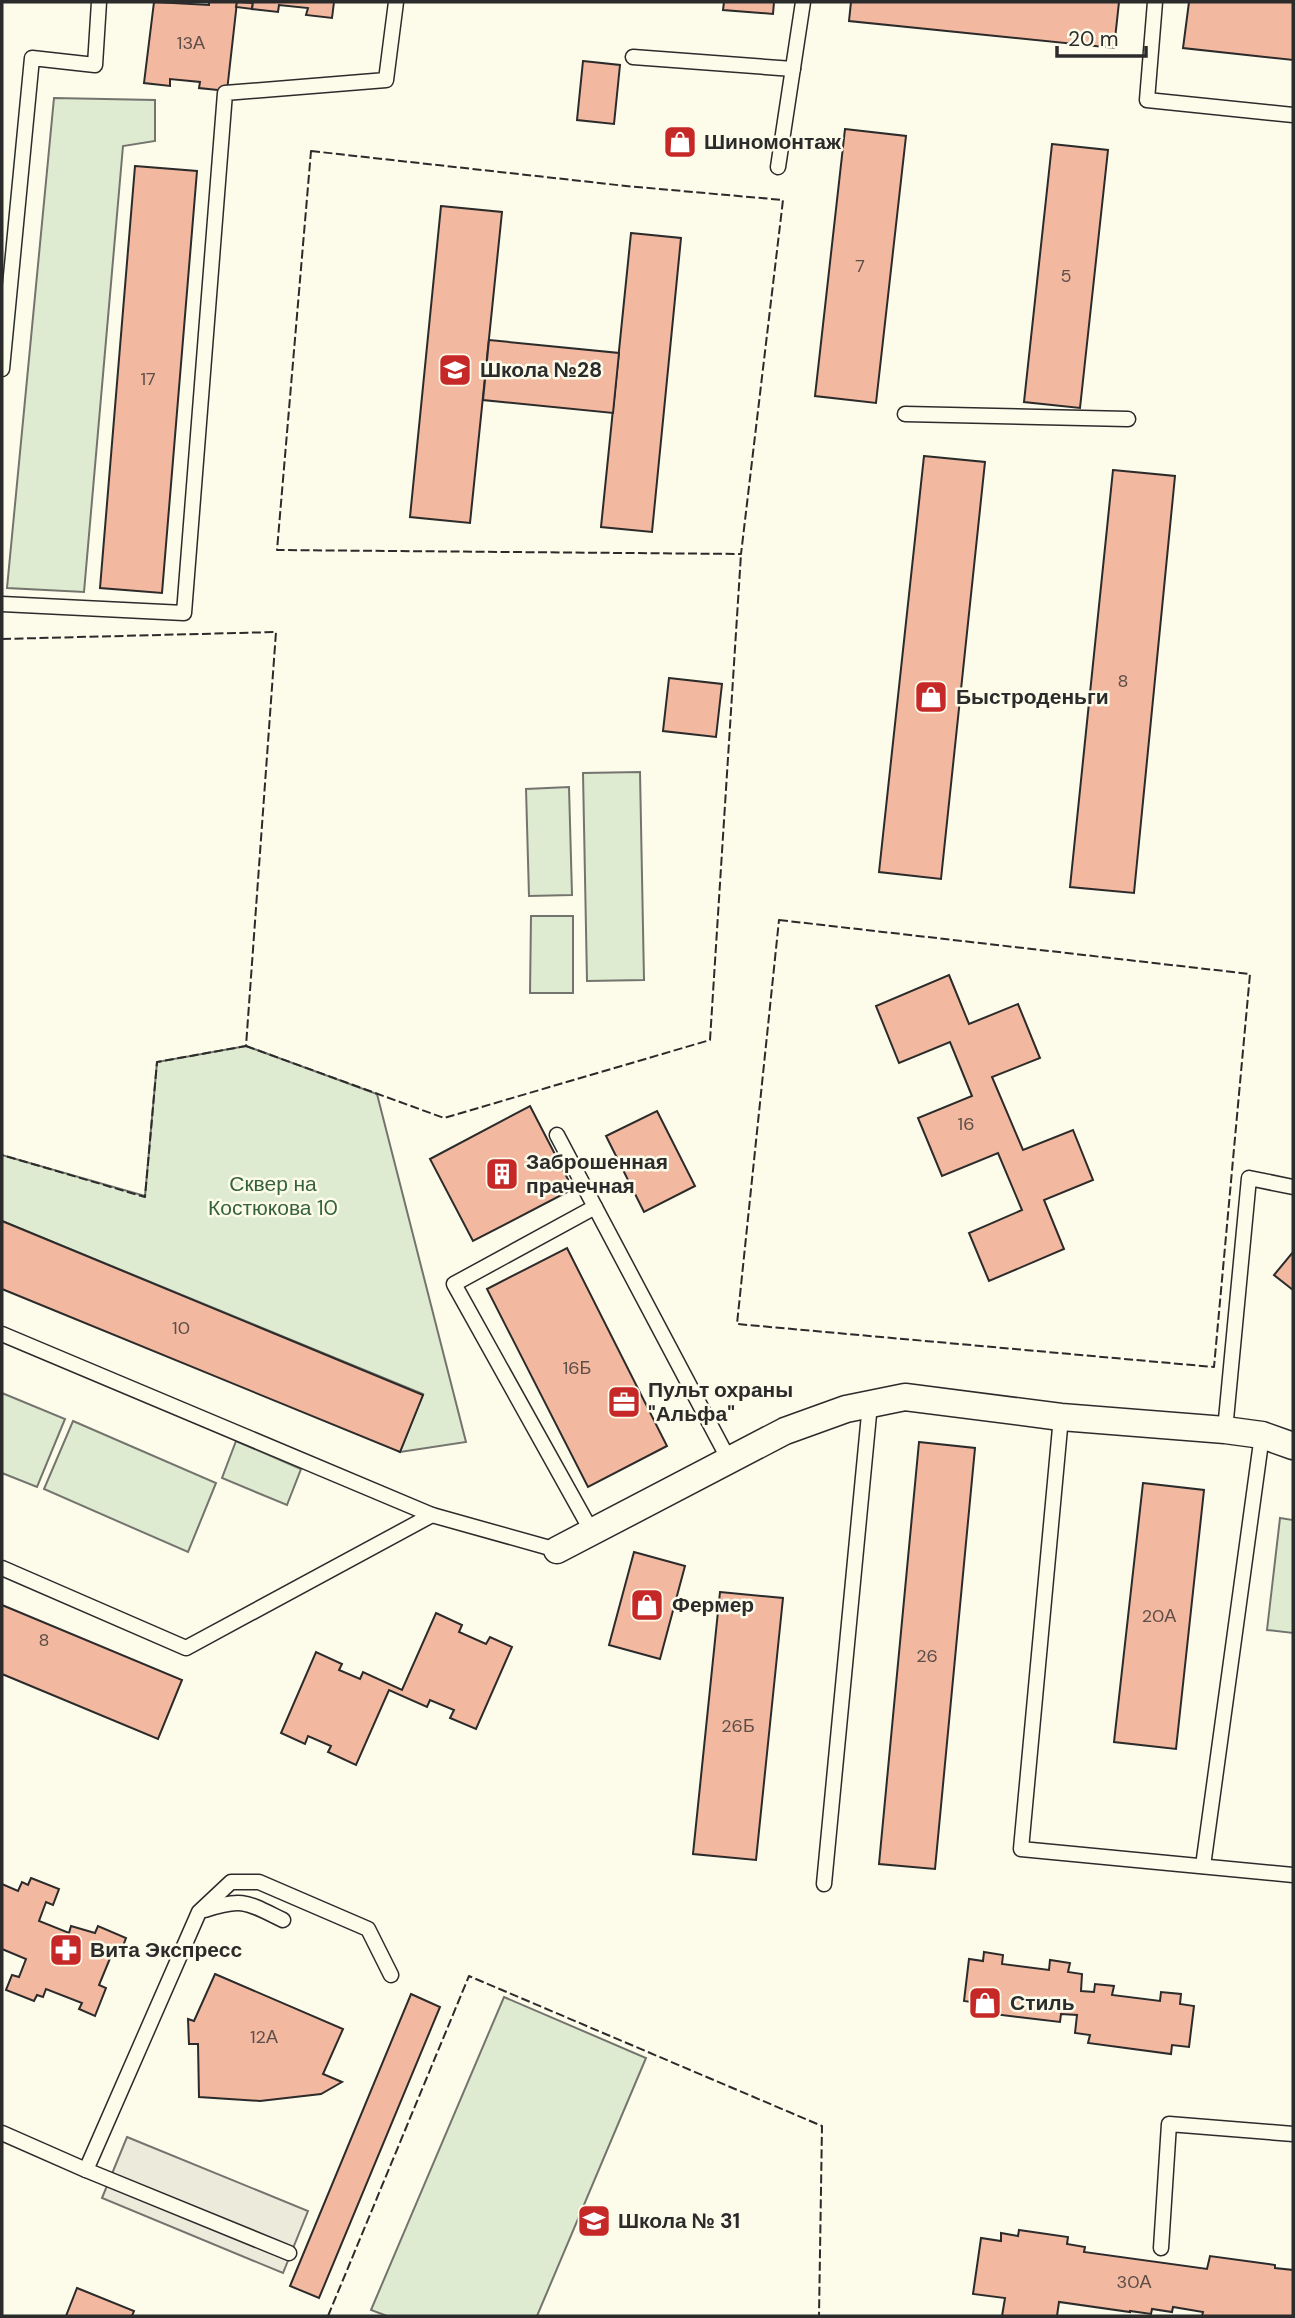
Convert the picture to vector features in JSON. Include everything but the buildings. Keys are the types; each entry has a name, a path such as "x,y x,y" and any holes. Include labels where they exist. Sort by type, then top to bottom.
{"street":[{"path":"557,1550 785,1431 845,1409 905,1397 1061,1417 1225,1430 1262,1435 1293,1446"}],"lane":[{"path":"2,369 32,58 94,65 99,2"},
{"path":"2,604 184,613 225,93 386,80 396,2"},
{"path":"778,166 803,2"},
{"path":"1155,2 1147,100 1293,115"},
{"path":"633,57 793,69"},
{"path":"905,414 1128,419"},
{"path":"557,1135 729,1460"},
{"path":"1225,1430 1249,1178 1293,1187"},
{"path":"592,1532 454,1284 595,1206"},
{"path":"2,1335 432,1515 557,1550"},
{"path":"824,1884 870,1404"},
{"path":"1061,1417 1021,1849 1293,1875"},
{"path":"1203,1866 1262,1435"},
{"path":"2,1568 186,1648 432,1515"},
{"path":"86,2170 200,1912 231,1882 259,1882 368,1929 391,1975"},
{"path":"200,1912 230,1902 246,1902 283,1920"},
{"path":"1160,2248 1169,2124 1293,2134"},
{"path":"2,2133 289,2253"}],"green space":[{"path":"54,98 155,100 155,141 123,146 84,592 7,588"},
{"path":"640,772 644,980 587,981 583,773"},
{"path":"569,787 572,895 529,896 526,789"},
{"path":"531,916 573,916 573,993 530,993"},
{"name":"Сквер на Костюкова 10","path":"246,1046 377,1094 466,1442 400,1452 423,1394 2,1221 2,1155 145,1196 157,1062"},
{"path":"2,1393 65,1419 37,1487 2,1473"},
{"path":"73,1421 216,1483 188,1552 44,1489"},
{"path":"236,1441 301,1469 287,1505 222,1478"},
{"path":"1280,1518 1293,1520 1293,1633 1267,1630"},
{"path":"504,1997 646,2058 537,2316 387,2316 371,2310"}],"shaded area":[{"path":"127,2137 308,2211 283,2273 102,2198"}],"fence":[{"path":"311,151 626,186 783,200 741,554 277,550 311,151"},
{"path":"246,1046 444,1118 710,1040 741,554"},
{"path":"2,639 276,632 246,1046 157,1062 145,1197 2,1155"},
{"path":"779,920 1250,974 1214,1367 737,1324 779,920"},
{"path":"328,2316 469,1976 822,2126 819,2316"}],"place":[{"name":"Шиномонтаж","path":"680,142"},
{"name":"Школа №28","path":"455,370"},
{"name":"Быстроденьги","path":"931,697"},
{"name":"Заброшенная прачечная","path":"502,1174"},
{"name":"Пульт охраны \"Альфа\"","path":"624,1402"},
{"name":"Фермер","path":"647,1605"},
{"name":"Вита Экспресс","path":"66,1950"},
{"name":"Стиль","path":"985,2003"},
{"name":"Школа № 31","path":"594,2221"}]}
